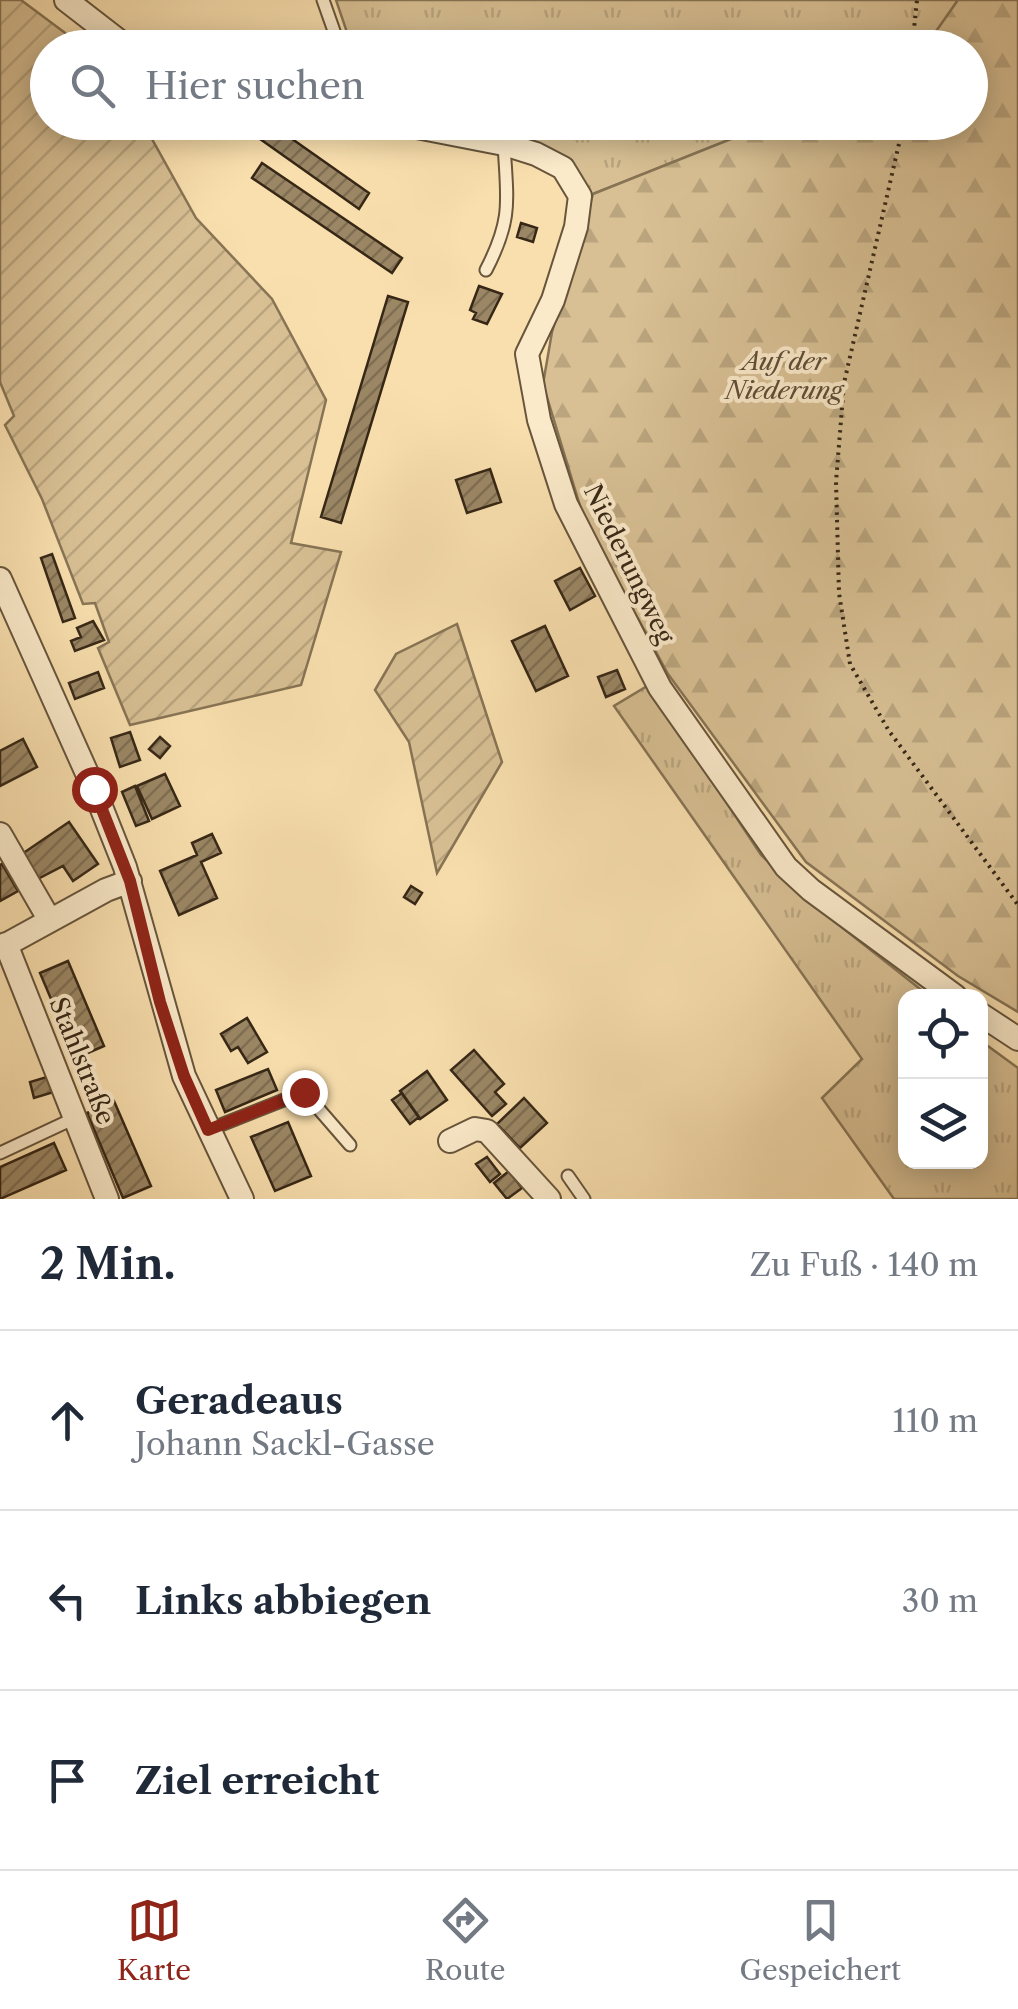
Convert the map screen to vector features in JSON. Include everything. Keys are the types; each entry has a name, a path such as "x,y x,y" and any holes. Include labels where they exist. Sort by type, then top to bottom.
{"street":[{"path":"66,0 105,30"},
{"name":"Niederungweg","path":"484,140 504,144 563,168 580,196 576,227 553,300 527,354 539,420 566,504 660,688 786,867 945,989"},
{"path":"0,579 94,789 130,881 160,1002 184,1076 242,1199"},
{"path":"0,834 49,920"},
{"path":"3,946 130,881"},
{"name":"Stahlstraße","path":"3,946 106,1199"},
{"path":"988,1019 1018,1039"},
{"path":"450,1141 475,1129 488,1131 549,1199"}],"lane":[{"path":"323,0 334,30"},
{"path":"486,270 508,219 504,144"},
{"path":"208,1130 304,1092 350,1144"},
{"path":"0,1153 75,1118"},
{"path":"568,1176 584,1199"}],"path":[{"path":"914,30 917,0"},
{"path":"900,140 844,383 836,482 839,593 850,664 889,731 1018,905"}],"green space":[{"path":"0,0 21,0 61,30 30,30 30,140 152,140 196,218 272,299 326,400 291,543 341,552 301,685 130,725 98,648 109,642 95,603 83,604 42,499 5,425 14,416 0,382"},
{"path":"336,0 958,0 937,30 346,30"},
{"name":"Auf der Niederung","path":"958,0 1018,0 1018,1012 988,994 988,989 980,989 958,976 806,862 668,674 584,519 543,384 552,332 593,194 728,140 988,140 988,30 937,30"},
{"path":"456,140 728,140 593,194 580,196 563,168"},
{"path":"457,624 502,762 437,873 409,742 375,690 396,654"},
{"path":"649,685 761,855 815,906 920,989 898,989 898,1169 988,1169 988,1046 1018,1068 1018,1199 894,1199 822,1098 862,1059 614,706"}],"building":[{"path":"261,140 294,140 369,193 359,209"},
{"path":"262,163 402,258 392,273 252,178"},
{"path":"521,223 537,228 533,242 517,237"},
{"path":"479,286 502,294 487,324 473,319 476,313 470,310"},
{"path":"388,296 408,302 341,523 321,517"},
{"path":"490,469 501,502 467,513 456,480"},
{"path":"52,554 75,618 63,622 41,558"},
{"path":"580,568 595,596 570,610 555,581"},
{"path":"93,621 104,640 75,651 71,641 81,637 77,628"},
{"path":"545,626 568,676 536,691 512,641"},
{"path":"617,670 625,689 606,697 598,677"},
{"path":"98,672 104,688 75,699 69,683"},
{"path":"130,732 140,760 120,767 111,738"},
{"path":"160,737 170,746 160,758 149,749"},
{"path":"23,739 37,767 0,786 0,751"},
{"path":"165,774 180,806 152,819 137,786"},
{"path":"135,786 149,821 136,826 122,792"},
{"path":"69,822 98,864 73,881 63,866 36,880 19,856"},
{"path":"212,834 221,853 201,862 217,898 179,915 160,871 197,855 192,843"},
{"path":"0,865 18,891 0,901"},
{"path":"411,886 422,893 415,904 404,897"},
{"path":"68,961 104,1046 76,1058 40,973"},
{"path":"247,1018 267,1052 248,1063 238,1047 231,1051 221,1034"},
{"path":"474,1050 504,1084 495,1092 506,1104 492,1116 451,1070"},
{"path":"268,1069 277,1090 225,1112 216,1090"},
{"path":"427,1071 447,1100 420,1119 400,1091"},
{"path":"50,1076 54,1092 34,1098 30,1082"},
{"path":"402,1093 419,1117 410,1124 392,1100"},
{"path":"524,1098 547,1123 520,1148 497,1124"},
{"path":"114,1101 151,1186 123,1198 87,1113"},
{"path":"288,1122 311,1176 275,1191 251,1137"},
{"path":"54,1143 66,1170 0,1199 0,1167"},
{"path":"487,1157 500,1174 490,1182 476,1164"},
{"path":"509,1171 522,1188 507,1199 494,1183"}],"route":[{"path":"94,789 130,881 160,1002 184,1076 208,1130 304,1092"}]}
